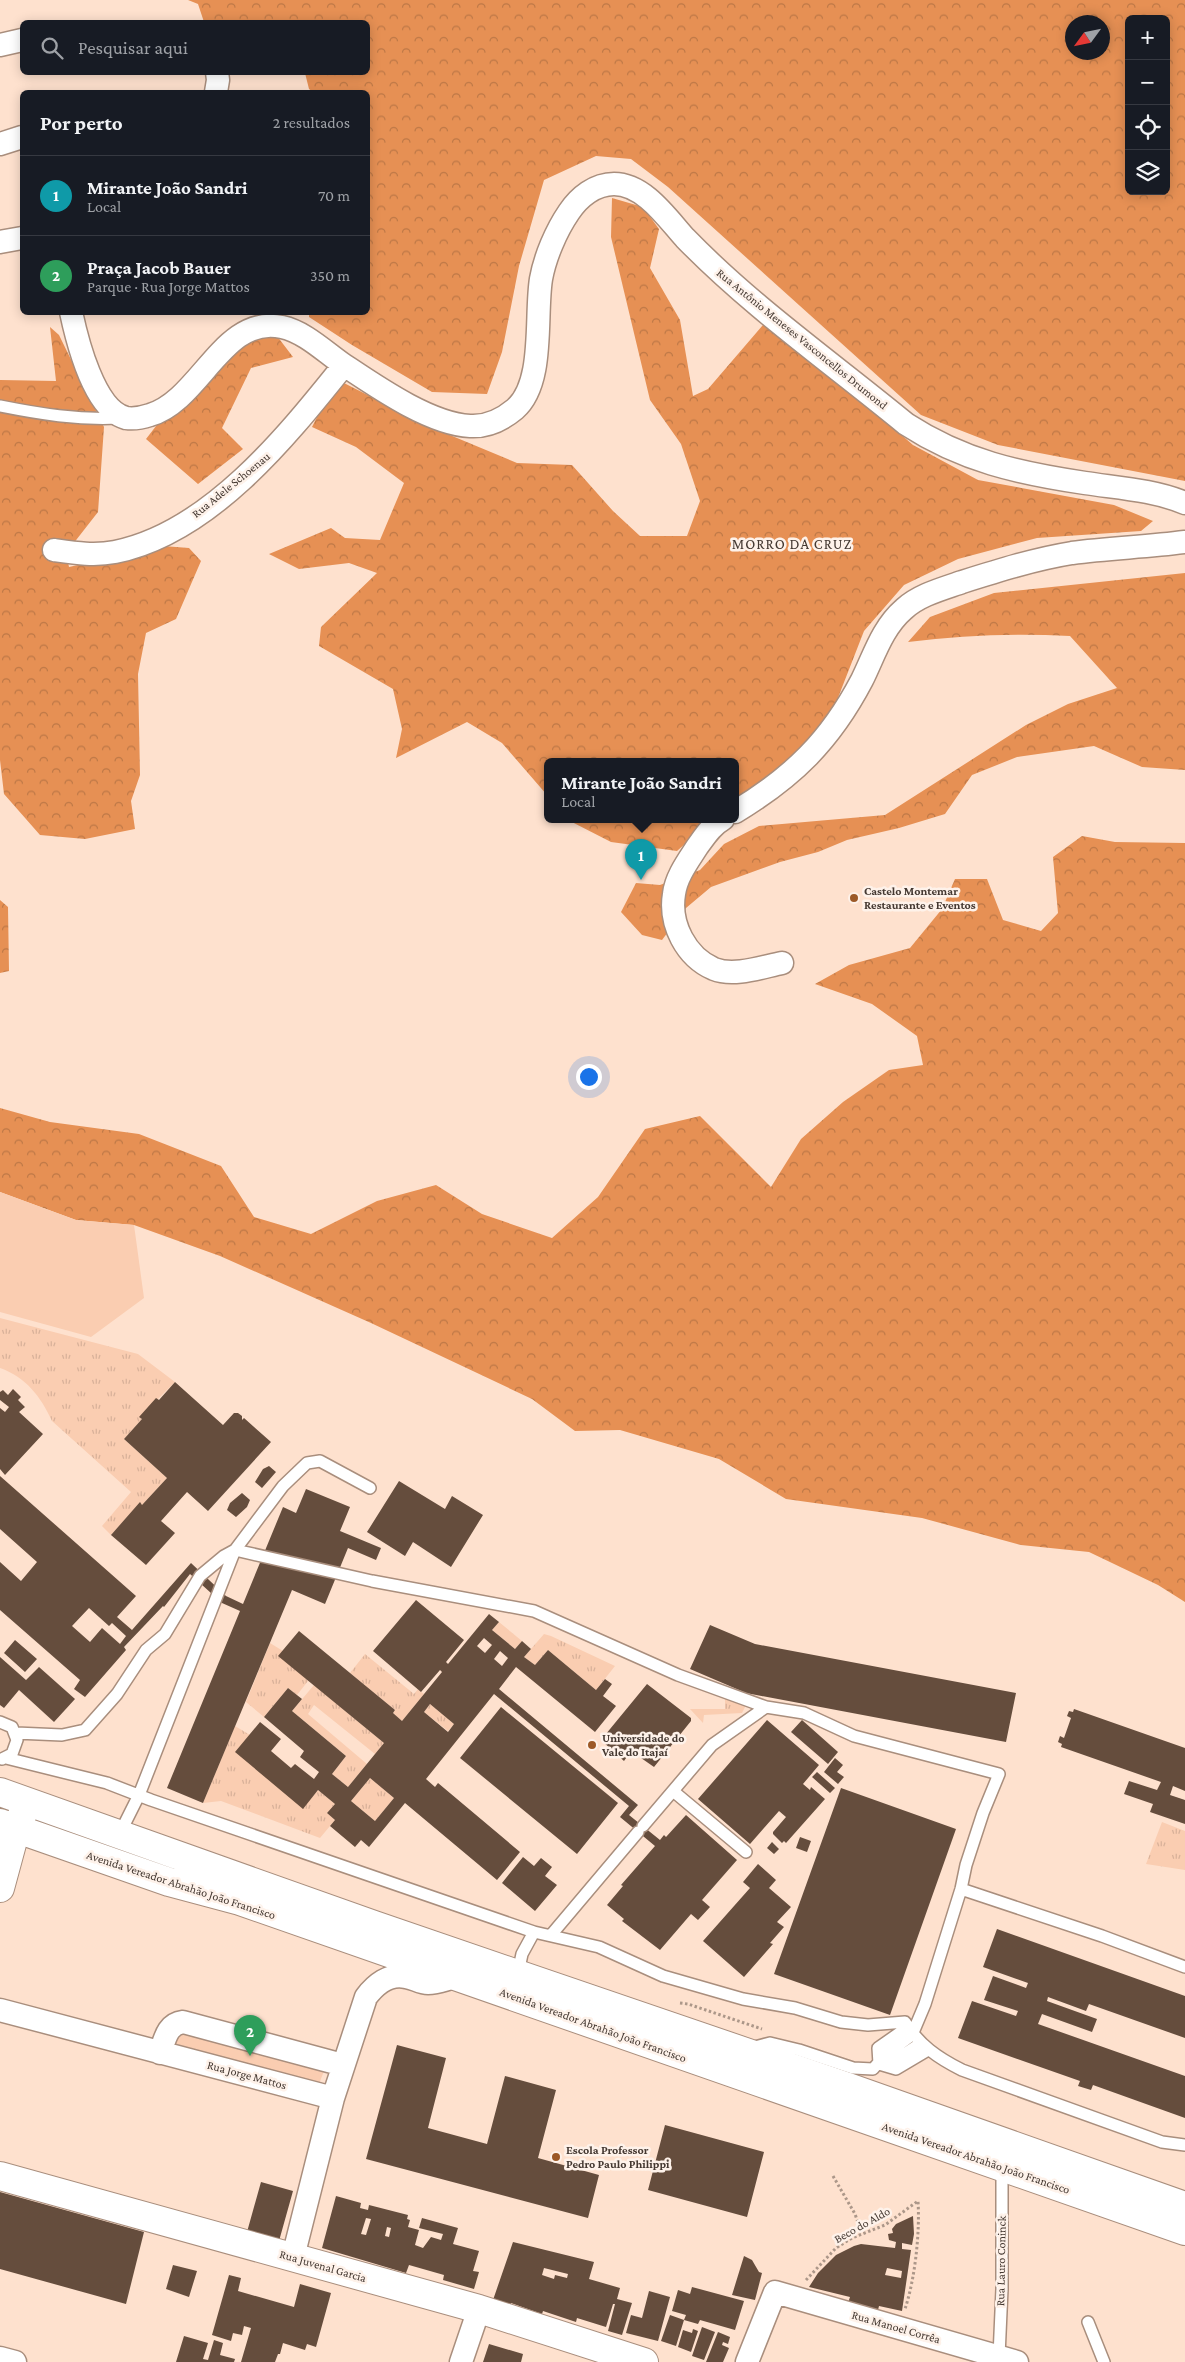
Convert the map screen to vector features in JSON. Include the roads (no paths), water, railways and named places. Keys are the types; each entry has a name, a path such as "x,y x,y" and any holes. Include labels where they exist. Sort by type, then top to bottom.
{"main road":[{"path":"0,1792 39,1807"},
{"path":"0,1888 8,1826 39,1807"},
{"name":"Avenida Vereador Abrahão João Francisco","path":"39,1807 120,1833 374,1925 518,1973 740,2052 848,2087 1185,2206"},
{"name":"Avenida Vereador Abrahão João Francisco","path":"8,1826 160,1879 240,1901 1185,2231"},
{"name":"Rua Juvenal Garcia","path":"0,2176 479,2309 644,2362"}],"street":[{"path":"0,45 20,40"},
{"path":"216,90 217,75"},
{"path":"0,144 20,138"},
{"name":"Rua Antônio Meneses Vasconcellos Drumond","path":"125,418 144,417 161,412 180,398 230,343 246,330 265,325 283,327 307,338 344,365 401,399 452,423 472,426 487,424 504,417 519,406 528,392 534,371 542,277 562,222 574,203 586,193 613,184 630,187 646,198 712,265 750,299 906,424 932,441 965,456 1016,470 1129,489 1173,498 1185,503"},
{"path":"0,242 20,238"},
{"path":"72,315 84,362 96,388 107,405 125,418"},
{"name":"Rua Adele Schoenau","path":"54,550 88,554 115,552 146,543 178,527 212,504 268,456 290,433 344,365"},
{"path":"739,810 771,790 808,757 832,729 848,704 884,634 904,608 920,598 982,576 1070,554 1185,542"},
{"path":"718,823 708,832 685,865 674,893 672,914 682,939 696,958 716,970 742,971 782,963"},
{"path":"293,2257 342,2064 366,1997 373,1987 383,1980 394,1977 405,1976 421,1982 431,1983 455,1977"},
{"name":"Rua Jorge Mattos","path":"0,2010 333,2098"},
{"path":"160,2053 169,2029 175,2023 183,2022 342,2064"},
{"name":"Rua Manoel Corrêa","path":"747,2362 783,2294 1008,2359"},
{"path":"461,2362 479,2309"},
{"path":"0,2358 15,2362"}],"lane":[{"path":"0,406 48,416 85,419 125,418"},
{"path":"120,1833 139,1795 235,1550 283,1486 307,1463 320,1461 370,1488"},
{"path":"16,1733 62,1735 85,1730 117,1694 146,1650 165,1634 200,1576 224,1556 235,1550 372,1580 534,1612 678,1675 766,1707 804,1713 854,1736 999,1774 983,1813 925,2004 910,2031 872,2069 853,2068 799,2050 770,2043 740,2052"},
{"path":"551,1935 717,1741 736,1730 766,1707"},
{"path":"0,1722 12,1727 16,1733 16,1748 3,1758"},
{"path":"3,1758 107,1783 534,1932 599,1946 662,1976 742,1999 795,2008 841,2022 868,2025 905,2022 910,2031 937,2058 962,2070 1162,2142 1185,2145"},
{"path":"673,1791 746,1852"},
{"path":"961,1889 1102,1936 1185,1967"},
{"path":"518,1973 522,1954 534,1932"},
{"path":"879,2064 896,2070 925,2046"},
{"name":"Rua Lauro Coninck","path":"1002,2166 1002,2289 1008,2359"},
{"path":"1088,2322 1104,2362"}],"place":[{"name":"Mirante João Sandri","path":"641,880"},
{"name":"Castelo Montemar Restaurante e Eventos","path":"854,898"},
{"name":"Universidade do Vale do Itajaí","path":"592,1745"},
{"name":"Praça Jacob Bauer","path":"250,2056"},
{"name":"Escola Professor Pedro Paulo Philippi","path":"556,2157"}],"district":[{"name":"MORRO DA CRUZ","path":"792,544"}]}
